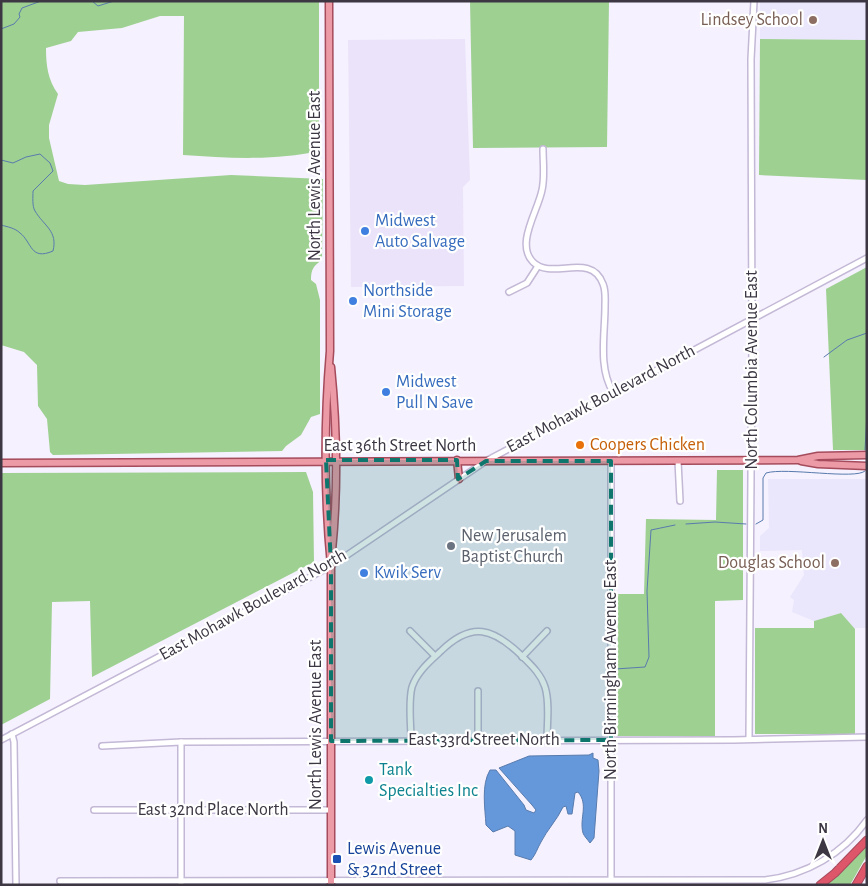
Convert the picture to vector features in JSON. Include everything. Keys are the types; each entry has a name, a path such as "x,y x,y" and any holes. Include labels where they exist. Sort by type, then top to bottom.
{"highway":[{"path":"820,885 835,873 867,840"},
{"path":"856,885 867,866"}],"main road":[{"name":"North Lewis Avenue East","path":"329,1 330,351 326,400 326,520 331,566"},
{"name":"North Lewis Avenue East","path":"330,351 335,401 335,520 331,566 331,882"},
{"name":"East 36th Street North","path":"1,463 326,460 798,460 818,456 867,455"},
{"path":"457,460 459,479"},
{"name":"East 36th Street North","path":"798,460 818,464 867,466"}],"street":[{"name":"North Columbia Avenue East","path":"749,739 752,460 751,59 754,1"},
{"path":"543,149 542,191 526,245 530,258 538,266 551,270 581,267 592,271 600,278 605,292 605,376 613,392"},
{"name":"East Mohawk Boulevard North","path":"1,740 331,566 486,460 867,258"},
{"path":"509,292 527,283 538,266"},
{"name":"North Birmingham Avenue East","path":"611,461 611,879"},
{"path":"678,461 680,501"},
{"path":"411,740 413,686 418,675 435,656 456,638 467,632 481,631 501,637 540,676 545,687 547,740"},
{"path":"522,657 547,631"},
{"path":"410,632 435,656"},
{"path":"478,691 478,740"},
{"path":"12,734 14,742 16,885"},
{"name":"East 33rd Street North","path":"102,746 181,742 867,737"},
{"path":"181,742 181,882"},
{"name":"East 32nd Place North","path":"94,810 331,810"},
{"path":"60,881 765,880 797,873 830,856 847,842 867,820"}],"highlighted area":[{"path":"326,460 457,460 458,479 486,461 611,461 611,740 331,741 331,566"}],"shaded area":[{"name":"Lindsey School","path":"760,1 867,1 867,40 760,39"},
{"path":"465,39 470,180 463,187 464,286 351,287 348,40"},
{"name":"Douglas School","path":"768,479 867,479 867,628 854,628 841,613 814,621 792,612 794,600 790,597 804,575 802,550 760,551 760,536 769,528"}],"green space":[{"path":"1,1 319,1 319,151 302,154 251,158 183,155 184,16 160,16 122,28 78,32 71,41 46,48 48,72 58,94 49,125 49,138 59,181 68,184 85,185 231,175 323,179 322,260 316,264 311,274 311,280 316,284 320,300 320,414 311,417 301,435 282,451 53,455 50,452 47,419 38,406 37,365 24,352 1,345"},
{"path":"470,1 609,1 607,147 473,148"},
{"path":"760,39 867,40 867,180 759,175"},
{"path":"867,267 867,450 833,450 826,289"},
{"path":"717,470 743,470 743,600 715,601 715,736 617,736 618,594 644,594 646,519 716,520"},
{"path":"306,472 313,492 314,562 92,677 90,601 52,602 50,699 1,725 1,473"},
{"path":"841,613 855,629 855,734 755,734 755,628 814,628 814,621"},
{"path":"867,844 867,855 850,885 824,885"}],"water":[{"path":"593,753 593,758 598,760 599,771 594,838 590,843 583,833 583,802 578,792 575,793 572,814 568,814 566,806 563,807 531,860 515,855 515,831 508,826 493,832 486,825 485,783 490,770 496,770 526,810 534,813 536,810 499,768 529,756 589,755"}],"waterway":[{"path":"1,29 14,24 20,17 19,14 22,8 41,1"},
{"path":"92,1 98,6 114,1"},
{"path":"1,160 13,163 26,157 40,154 50,163 53,171 33,191 33,207 54,238 53,251 40,254 32,249 18,231 1,225"},
{"path":"824,357 847,340 867,333"},
{"path":"865,450 867,413"},
{"path":"756,524 763,520 763,478 766,473 789,471 849,474 865,471"},
{"path":"686,524 715,522 746,524"},
{"path":"615,734 615,669 645,667 649,657 647,591 651,530 675,525"}],"place":[{"name":"Lindsey School","path":"813,20"},
{"name":"Midwest Auto Salvage","path":"365,231"},
{"name":"Northside Mini Storage","path":"353,301"},
{"name":"Midwest Pull N Save","path":"386,392"},
{"name":"Coopers Chicken","path":"580,445"},
{"name":"New Jerusalem Baptist Church","path":"451,546"},
{"name":"Douglas School","path":"835,563"},
{"name":"Kwik Serv","path":"364,573"},
{"name":"Tank Specialties Inc","path":"369,780"},
{"name":"Lewis Avenue & 32nd Street","path":"337,859"}]}
